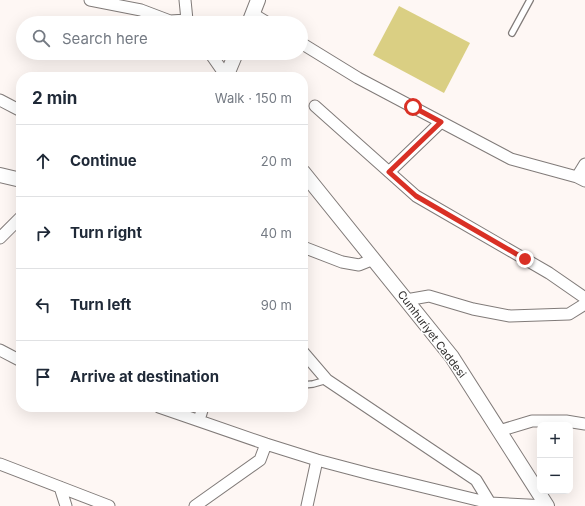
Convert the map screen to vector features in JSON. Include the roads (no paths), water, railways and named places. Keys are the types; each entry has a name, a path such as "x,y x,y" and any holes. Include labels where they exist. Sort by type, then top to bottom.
{"street":[{"path":"90,0 141,10 157,16"},
{"path":"185,0 187,16"},
{"path":"252,16 258,0"},
{"path":"308,47 358,78 511,159 581,179 585,164"},
{"path":"215,60 223,72"},
{"path":"228,72 233,60"},
{"path":"0,100 16,108"},
{"path":"315,106 416,196 542,269 585,298"},
{"path":"389,172 441,122"},
{"path":"0,175 16,179"},
{"name":"Cumhuriyet Caddesi","path":"308,178 452,357 547,506"},
{"path":"0,238 16,222"},
{"path":"308,248 342,262 359,265 374,259"},
{"path":"406,300 429,296 473,309 510,316 569,314 585,304"},
{"path":"0,350 16,358"},
{"path":"308,358 327,380 476,480 490,503"},
{"path":"174,412 317,460 490,503 547,506"},
{"path":"199,420 201,412"},
{"path":"499,431 532,421 566,421 585,424"},
{"path":"195,506 260,460 266,444"},
{"path":"307,506 317,460"},
{"path":"0,464 109,506"},
{"path":"60,487 66,506"}],"lane":[{"path":"512,33 530,0"},
{"path":"308,384 327,380"}]}
